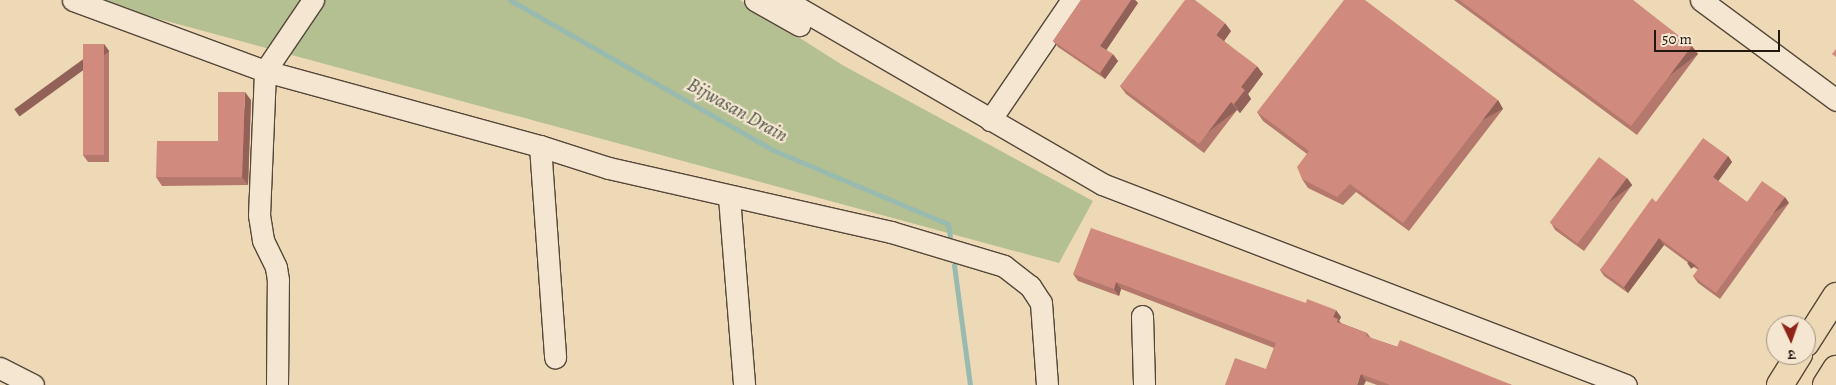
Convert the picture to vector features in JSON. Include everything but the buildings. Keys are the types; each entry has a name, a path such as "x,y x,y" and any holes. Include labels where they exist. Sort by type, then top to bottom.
{"main road":[{"path":"1816,327 1836,296"},
{"path":"1780,385 1793,365"},
{"path":"1826,385 1836,370"}],"street":[{"path":"73,0 264,71 540,146 609,168 729,197 890,232 1004,266 1030,286 1041,303 1047,385"},
{"path":"278,385 278,280 276,267 263,240 259,215 264,71 313,0"},
{"path":"755,0 1118,205 1591,385"},
{"path":"785,0 1075,169 1134,198 1626,385"},
{"path":"990,120 1072,0"},
{"path":"1715,4 1836,100"},
{"path":"540,146 555,356"},
{"path":"729,197 744,385"},
{"path":"1142,316 1144,385"},
{"path":"0,368 33,385"}],"green space":[{"path":"89,0 740,0 844,66 1093,201 1059,263"}],"waterway":[{"name":"Bijwasan Drain","path":"510,0 773,150 948,224 950,236"},
{"name":"Bijwasan Drain","path":"954,265 970,385"}]}
